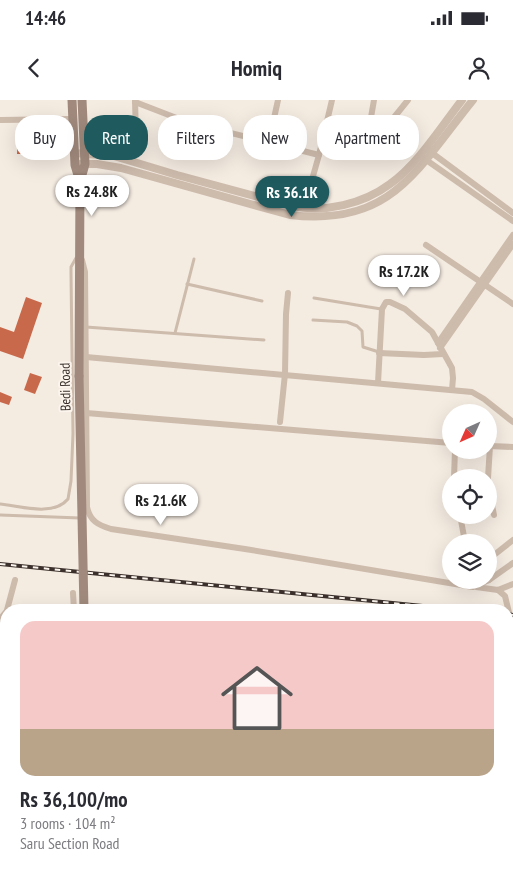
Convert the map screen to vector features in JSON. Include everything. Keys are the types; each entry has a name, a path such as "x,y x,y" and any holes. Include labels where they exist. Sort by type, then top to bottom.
{"main road":[{"path":"72,100 72,115"},
{"path":"82,100 84,153"},
{"path":"74,153 80,182"},
{"path":"85,160 85,164"},
{"name":"Bedi Road","path":"84,604 80,456 79,252 80,182 85,164"}],"street":[{"path":"275,115 278,100"},
{"path":"328,115 332,100"},
{"path":"371,115 374,100"},
{"path":"396,115 408,100"},
{"path":"127,160 264,199 304,208 333,207 368,197 390,185 422,151 462,100"},
{"path":"75,165 102,164 121,168 290,215 313,218 333,217 353,212 386,198 399,190 429,157 473,100"},
{"path":"133,162 136,136 135,101 187,122 243,135"},
{"path":"0,120 15,120"},
{"path":"422,151 513,221"},
{"path":"74,153 84,153"},
{"path":"429,157 513,213"},
{"path":"304,208 318,160"},
{"path":"380,353 424,355 441,349 513,235"},
{"path":"483,283 513,244"},
{"path":"426,245 513,304"},
{"path":"79,252 86,272 87,507 91,518 101,526 111,530 245,549 442,582"},
{"path":"280,422 285,374 288,293"},
{"path":"378,383 383,307 386,295"},
{"path":"383,307 386,302 390,302 405,309 427,326 452,368 452,390"},
{"path":"86,357 472,392 513,422"},
{"path":"86,412 442,441"},
{"path":"498,446 513,447"},
{"path":"497,553 513,540"},
{"path":"497,574 513,563"},
{"path":"8,604 15,580"},
{"path":"490,589 498,590 513,584"},
{"path":"498,590 505,596 507,604"},
{"path":"73,593 74,604"}],"lane":[{"path":"0,504 39,509 57,508 68,500 71,481 73,434 71,268 79,252"},
{"path":"175,333 194,259"},
{"path":"187,284 262,301"},
{"path":"314,298 383,307"},
{"path":"313,320 352,324 362,331 363,347 380,353"},
{"path":"86,327 264,340"},
{"path":"0,515 91,518"}],"building":[{"path":"26,297 42,303 23,359 0,351 0,327 14,332"},
{"path":"30,373 42,377 35,394 24,390"},
{"path":"0,392 12,397 9,405 0,402"}],"railway":[{"path":"0,564 403,604"}]}
